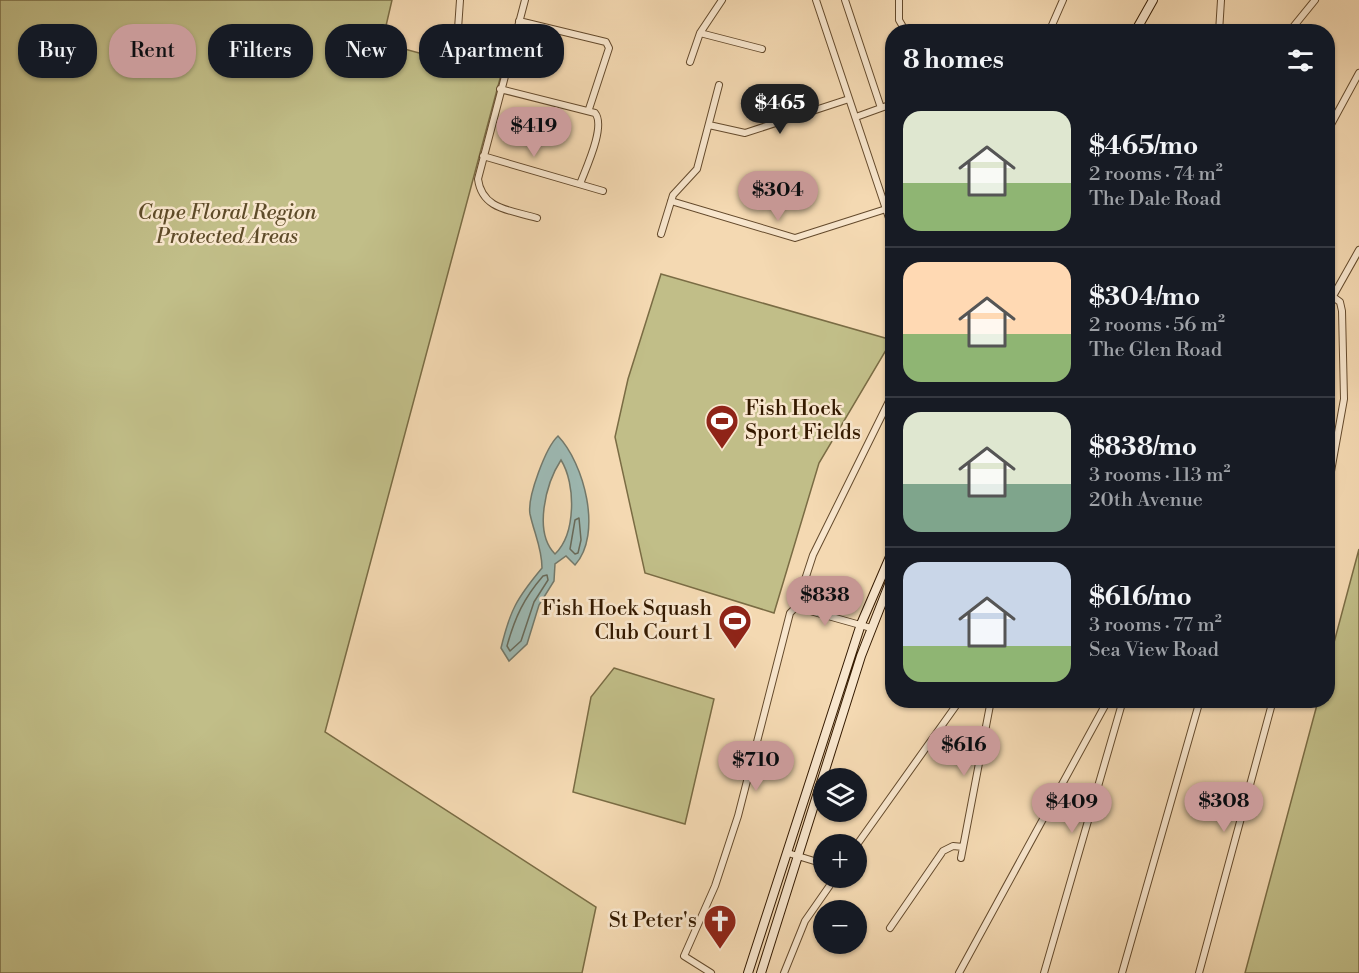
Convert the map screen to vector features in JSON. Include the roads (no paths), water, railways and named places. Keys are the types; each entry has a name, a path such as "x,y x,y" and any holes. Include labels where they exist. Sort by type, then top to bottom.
{"main road":[{"path":"1140,24 1153,0"},
{"path":"748,973 861,624 885,568"},
{"path":"762,973 871,628 885,594"}],"street":[{"path":"458,24 460,0"},
{"path":"518,24 525,0"},
{"path":"690,62 700,33 722,0"},
{"path":"816,0 885,206"},
{"path":"845,0 881,108"},
{"path":"899,0 899,20 901,24"},
{"path":"1052,24 1063,0"},
{"path":"1220,24 1221,0"},
{"path":"1296,24 1315,0"},
{"path":"519,21 606,42 609,48 589,109"},
{"path":"700,33 762,49"},
{"path":"1335,117 1359,74"},
{"path":"503,78 478,179 480,190 486,200 537,218"},
{"path":"661,234 675,191 696,169 719,85"},
{"path":"500,89 589,109 599,117 599,127 580,184"},
{"path":"709,125 746,133 849,99"},
{"path":"856,117 885,107"},
{"path":"483,156 603,191"},
{"path":"670,201 795,238 885,209"},
{"path":"1335,291 1359,250"},
{"path":"1335,298 1340,302 1342,310 1344,399 1335,449"},
{"path":"711,973 684,956 723,863 790,613 796,607 813,555 885,409"},
{"path":"796,607 871,628"},
{"path":"865,834 954,708"},
{"path":"961,858 990,708"},
{"path":"959,973 1104,708"},
{"path":"1044,973 1121,708"},
{"path":"1122,973 1198,708"},
{"path":"1199,973 1271,708"},
{"path":"890,928 944,851 953,846 963,847"},
{"path":"788,853 813,861"},
{"path":"784,973 805,921 828,888"}],"water":[{"path":"558,436 576,463 587,499 588,536 583,552 575,565 566,556 555,564 554,581 539,605 527,644 509,661 501,648 511,614 520,596 542,568 530,506 538,473","holes":["561,460 566,470 572,509 567,534 555,554 548,545 545,533 544,507 551,481"]}],"place":[{"name":"Fish Hoek Sport Fields","path":"722,450"},
{"name":"Fish Hoek Squash Club Court 1","path":"735,650"},
{"name":"St Peter's","path":"720,950"}],"park label":[{"name":"Cape Floral Region Protected Areas","path":"227,225"}]}
